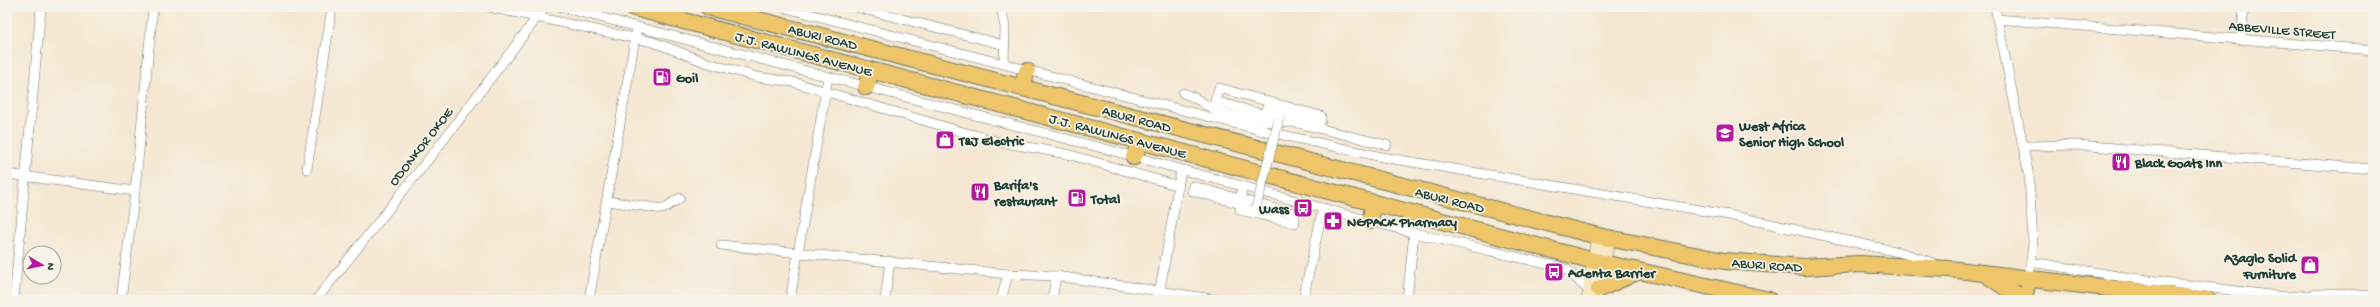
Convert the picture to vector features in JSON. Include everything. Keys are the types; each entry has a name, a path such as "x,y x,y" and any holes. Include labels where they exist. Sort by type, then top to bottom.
{"highway":[{"name":"J.J. RAWLINGS AVENUE","path":"631,7 1637,272 1769,300"},
{"name":"ABURI ROAD","path":"708,7 1022,87 1236,145 1603,237 1724,261 1804,267 1859,264 1950,269 2208,300"},
{"path":"866,87 871,71"},
{"path":"1022,87 1027,71"},
{"path":"1134,157 1140,141"},
{"path":"1370,221 1374,203"},
{"path":"1592,295 1637,272"},
{"path":"1981,273 2000,282 2024,300"}],"main road":[{"path":"2024,300 2029,279"}],"street":[{"path":"14,300 24,177 41,7"},
{"path":"121,300 135,191 153,7"},
{"path":"307,169 332,7"},
{"path":"489,7 538,16 635,38 743,73 793,82 1000,142 1067,154 1179,186"},
{"name":"ODONKOR OKOE","path":"316,300 435,150 545,7"},
{"path":"561,7 1134,157 1414,233 1559,267 1568,271 1592,295"},
{"path":"782,7 1027,71 1261,125 1382,157 1729,215 1903,253 1950,269"},
{"path":"855,7 1005,45"},
{"path":"1001,7 1005,27 1004,64"},
{"path":"1995,7 2029,176 2033,244 2029,279"},
{"path":"2241,40 2244,7"},
{"name":"ABBEVILLE STREET","path":"1997,20 2373,50"},
{"path":"589,300 637,26"},
{"path":"790,300 828,77"},
{"path":"1242,186 1242,194 1241,202 1240,210 1295,223 1294,213 1262,206 1250,202 1243,200 1236,198 1229,196 1215,192 1193,186 1192,191 1205,194 1234,202 1241,204 1256,208 1279,119 1264,115 1215,101 1219,88 1321,116 1321,121 1266,109 1264,115 1261,125"},
{"path":"1183,92 1195,97 1216,110 1261,125 1293,122 1387,145"},
{"path":"2023,146 2078,145 2373,169"},
{"path":"1159,295 1181,170"},
{"path":"7,174 135,191"},
{"path":"607,201 663,209 680,198"},
{"path":"1303,300 1323,208"},
{"path":"1407,300 1414,233"},
{"path":"1592,295 1603,237"},
{"path":"721,245 799,251 1008,274 1056,276 1159,295 1220,300"},
{"path":"885,300 890,261"},
{"path":"2031,262 2124,277 2286,297 2333,293 2373,296"},
{"path":"1001,300 1008,274"},
{"path":"1052,300 1056,276"}],"place":[{"name":"Goil","path":"662,77"},
{"name":"West Africa Senior High School","path":"1725,133"},
{"name":"T&J Electric","path":"945,140"},
{"name":"Black Goats Inn","path":"2121,162"},
{"name":"Barifa's restaurant","path":"980,192"},
{"name":"Total","path":"1077,198"},
{"name":"Wass","path":"1303,208"},
{"name":"NGPACK Pharmacy","path":"1333,221"},
{"name":"Azaglo Solid Furniture","path":"2310,265"},
{"name":"Adenta Barrier","path":"1554,272"}]}
